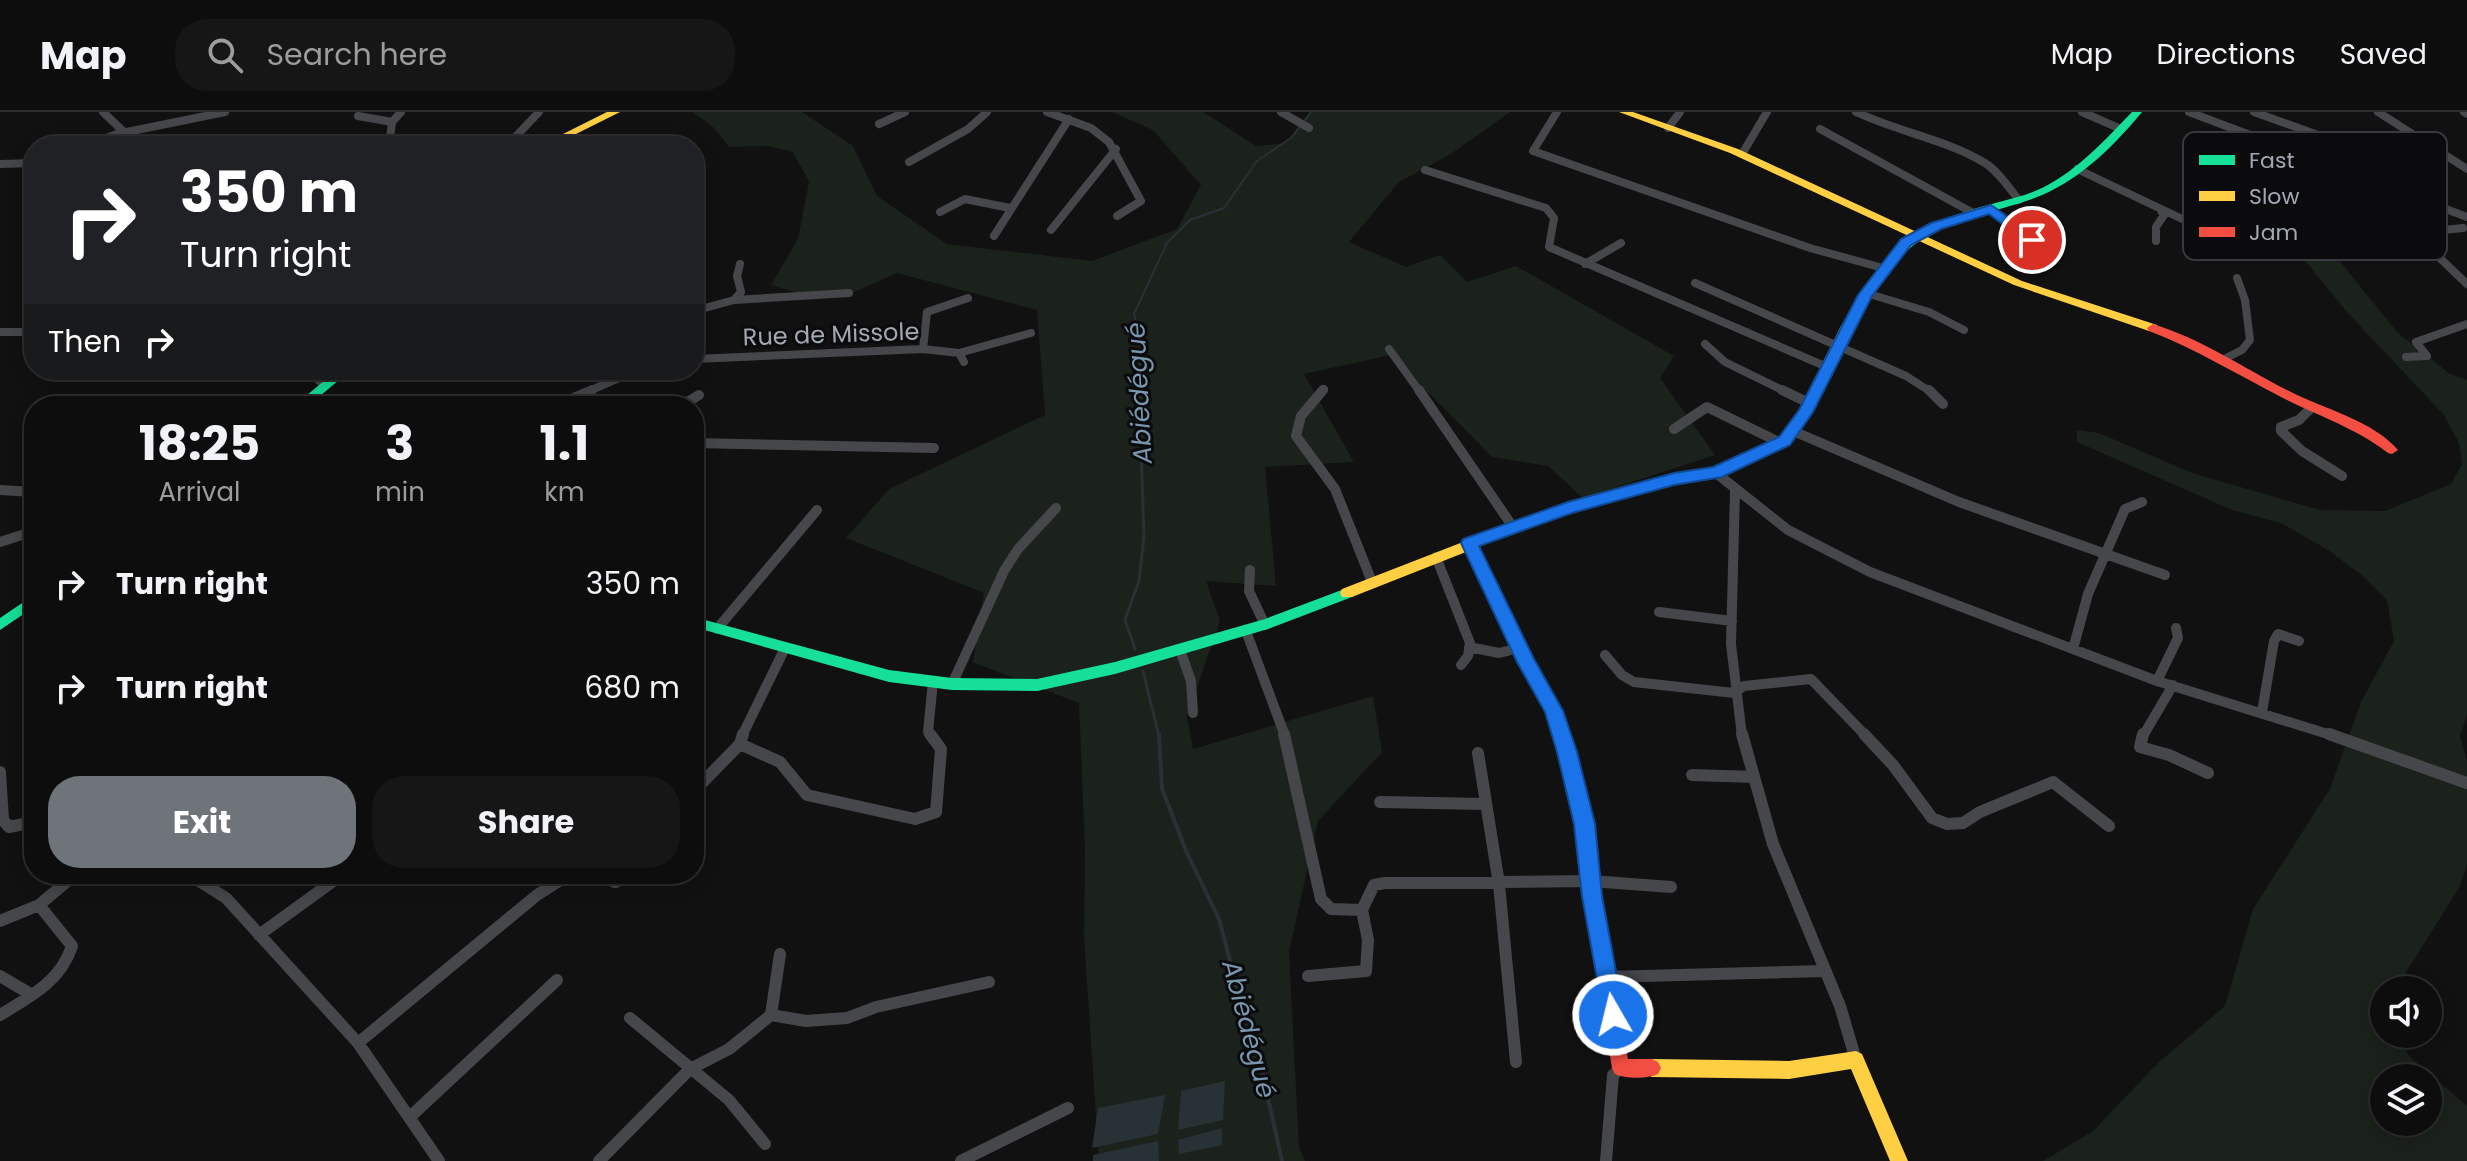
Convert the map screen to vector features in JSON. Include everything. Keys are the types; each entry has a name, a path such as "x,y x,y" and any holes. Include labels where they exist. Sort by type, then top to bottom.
{"main road":[{"path":"565,136 615,112"},
{"path":"1624,112 1742,154 1913,237 2018,283 2194,342 2312,407 2377,437 2392,450"},
{"path":"704,625 889,676 952,684 1037,685 1246,631 1513,527 1674,479 1716,473 1781,443 1793,431 1866,293 1883,268 1913,237 2041,192 2077,169 2137,112"},
{"path":"312,396 332,380"},
{"path":"1469,543 1519,648 1554,711 1567,752 1584,824 1621,1068 1789,1070 1856,1060 1899,1161"},
{"path":"0,625 24,607"}],"street":[{"path":"103,112 125,133"},
{"path":"116,136 225,112"},
{"path":"390,136 392,122 401,112"},
{"path":"516,136 539,112"},
{"path":"879,124 905,112"},
{"path":"909,162 968,129 987,112"},
{"path":"1047,112 1102,134 1116,149 1128,184 1141,201 1117,216"},
{"path":"1281,112 1309,128"},
{"path":"1557,112 1533,151 1810,248 1883,268"},
{"path":"1668,128 1680,112"},
{"path":"1742,154 1767,112"},
{"path":"1856,112 1894,130 1948,145 1988,164 2019,200"},
{"path":"2082,112 2121,129"},
{"path":"2189,112 2241,132"},
{"path":"2254,112 2309,132"},
{"path":"2378,112 2409,132"},
{"path":"358,116 392,122"},
{"path":"994,236 1069,119"},
{"path":"1820,129 1975,214"},
{"path":"1051,230 1116,149"},
{"path":"2447,156 2467,169"},
{"path":"0,164 24,163"},
{"path":"2077,169 2183,221"},
{"path":"1425,170 1546,208 1554,218 1549,247 1827,367"},
{"path":"940,212 953,200 962,197 1010,208"},
{"path":"1991,209 2032,240"},
{"path":"2156,241 2156,227 2164,215 2161,211"},
{"path":"2447,214 2466,222"},
{"path":"1585,264 1621,243"},
{"path":"2442,260 2467,284"},
{"path":"734,300 741,292 737,276 740,264"},
{"path":"2226,358 2242,350 2250,340 2245,300 2237,278"},
{"path":"1695,283 1916,381 1943,404"},
{"path":"704,308 734,300 849,293"},
{"path":"1866,293 1929,312 1964,330"},
{"path":"923,349 927,312 968,298"},
{"path":"2406,357 2427,356 2416,342 2467,324"},
{"path":"0,332 24,332"},
{"name":"Rue de Missole","path":"704,359 923,349 962,357 1031,333"},
{"path":"1705,344 1725,362 1809,403"},
{"path":"1389,349 1471,461 1513,527"},
{"path":"318,380 325,386"},
{"path":"578,396 614,380"},
{"path":"1324,389 1301,416 1296,436 1335,489 1372,582"},
{"path":"1674,429 1707,407 1781,443"},
{"path":"2312,407 2299,420 2281,427 2281,431 2302,451 2342,476"},
{"path":"1793,431 1959,502 2165,575"},
{"path":"704,443 934,448"},
{"path":"1716,473 1735,491 1827,553 2157,681 2262,712 2467,783"},
{"path":"0,490 24,491"},
{"path":"1735,491 1734,693 1773,844 1784,860 1823,971 1852,1035 1856,1060"},
{"path":"2073,649 2088,594 2125,509 2142,502"},
{"path":"952,684 1004,571 1018,549 1056,508"},
{"path":"717,629 817,510"},
{"path":"0,542 24,534"},
{"path":"1436,557 1469,647 1461,665"},
{"path":"1250,570 1247,579 1249,589 1265,625"},
{"path":"1659,612 1732,621"},
{"path":"2157,681 2178,638 2176,628"},
{"path":"1246,631 1288,744 1321,899 1331,909 1362,910"},
{"path":"2262,712 2270,673 2269,650 2274,640 2278,634 2299,641"},
{"path":"1469,647 1499,653 1519,648"},
{"path":"704,781 740,744 744,729 785,648"},
{"path":"1180,650 1191,681 1193,713"},
{"path":"1605,655 1622,675 1654,687 1734,693 1744,686 1811,679 1893,765 1932,818 1947,824 1963,823 2029,789 2053,782 2109,826"},
{"path":"740,744 771,755 792,770 807,795 915,819 936,812 941,749 928,732 933,681"},
{"path":"2173,685 2161,710 2149,719 2142,732 2140,747 2169,755 2208,773"},
{"path":"1478,753 1499,884 1516,1062"},
{"path":"0,772 4,793 3,820 9,827 24,824"},
{"path":"1692,775 1754,777"},
{"path":"1380,802 1485,804"},
{"path":"1308,976 1366,971 1368,936 1362,910 1374,885 1591,881 1671,887"},
{"path":"0,921 39,905 64,884"},
{"path":"204,884 226,898 358,1043 439,1161"},
{"path":"259,935 329,884"},
{"path":"358,1043 554,884"},
{"path":"0,1015 60,974 69,961 72,946 39,905"},
{"path":"599,1161 690,1069 729,1049 771,1015 780,954"},
{"path":"1607,977 1823,971"},
{"path":"0,976 32,995"},
{"path":"411,1116 557,980"},
{"path":"771,1015 806,1021 847,1018 876,1007 989,982"},
{"path":"630,1018 729,1100 765,1144"},
{"path":"1606,1161 1613,1075 1621,1068"},
{"path":"961,1161 1068,1108"}],"shaded area":[{"path":"693,112 802,112 853,146 877,196 947,244 1092,261 1177,229 1201,185 1153,130 1112,112 1203,112 1256,146 1286,143 1311,112 1510,112 1451,154 1399,182 1349,242 1406,267 1440,255 1467,282 1516,266 1674,356 1660,378 1715,455 1583,498 1548,466 1492,457 1391,355 1304,374 1354,462 1265,467 1276,586 1206,581 1220,621 1187,716 1193,749 1373,696 1382,752 1318,821 1289,952 1299,1147 1305,1161 1099,1161 1084,937 1085,849 1079,703 973,662 984,593 846,538 889,489 1045,415 1037,310 897,273 850,294 795,292 771,285 798,239 809,182 793,152 768,146 729,147 714,128"},
{"path":"2305,260 2339,260 2398,333 2450,374 2467,380 2467,715 2460,736 2467,761 2467,866 2459,888 2404,976 2370,976 2370,1048 2405,1048 2418,1064 2370,1064 2370,1136 2442,1136 2442,1084 2467,1106 2467,1161 2043,1161 2093,1131 2158,1063 2225,1006 2253,909 2330,789 2361,702 2394,641 2387,600 2363,576 2328,550 2281,523 2232,510 2077,442 2077,430 2099,433 2192,473 2320,510 2385,511 2451,484 2462,464 2459,443 2444,415 2346,311"},
{"path":"1225,1081 1223,1120 1178,1130 1181,1091"},
{"path":"1165,1095 1158,1134 1092,1148 1098,1108"},
{"path":"1222,1128 1222,1145 1179,1154 1178,1140"},
{"path":"1158,1141 1159,1161 1093,1161 1093,1155"}],"waterway":[{"name":"Abiédégué","path":"1139,391 1141,340 1134,314 1167,243 1190,220 1224,208 1257,161 1291,138 1311,112"},
{"name":"Abiédégué","path":"1135,649 1125,620 1139,581 1144,536 1139,391"},
{"name":"Abiédégué","path":"1143,671 1159,736"},
{"name":"Abiédégué","path":"1159,734 1162,789 1187,853 1219,919 1239,995 1253,1031 1282,1161"}],"traffic: fast":[{"path":"1847,326 1883,269 1912,241 1950,220 2031,196 2062,181 2096,154 2137,112"},
{"path":"312,396 332,380"},
{"path":"704,625 889,676 952,684 1037,685 1115,668 1268,624 1347,593"},
{"path":"0,625 24,607"}],"traffic: slow":[{"path":"565,136 615,112"},
{"path":"1624,112 1734,151 2018,283 2153,328"},
{"path":"1347,593 1540,517 1674,479 1716,473 1785,441 1807,407 1847,326"},
{"path":"1652,1068 1789,1070 1856,1060 1899,1161"}],"traffic: jam":[{"path":"2153,328 2202,349 2295,399 2353,425 2392,450"},
{"path":"1469,543 1526,662 1554,711 1567,752 1584,824 1592,896 1621,1068 1652,1068"}],"route":[{"path":"1613,1015 1592,896 1584,824 1567,752 1554,711 1526,662 1469,543 1568,509 1674,479 1716,473 1785,441 1805,412 1865,295 1885,264 1906,242 1936,226 1991,209 2032,240"}]}
